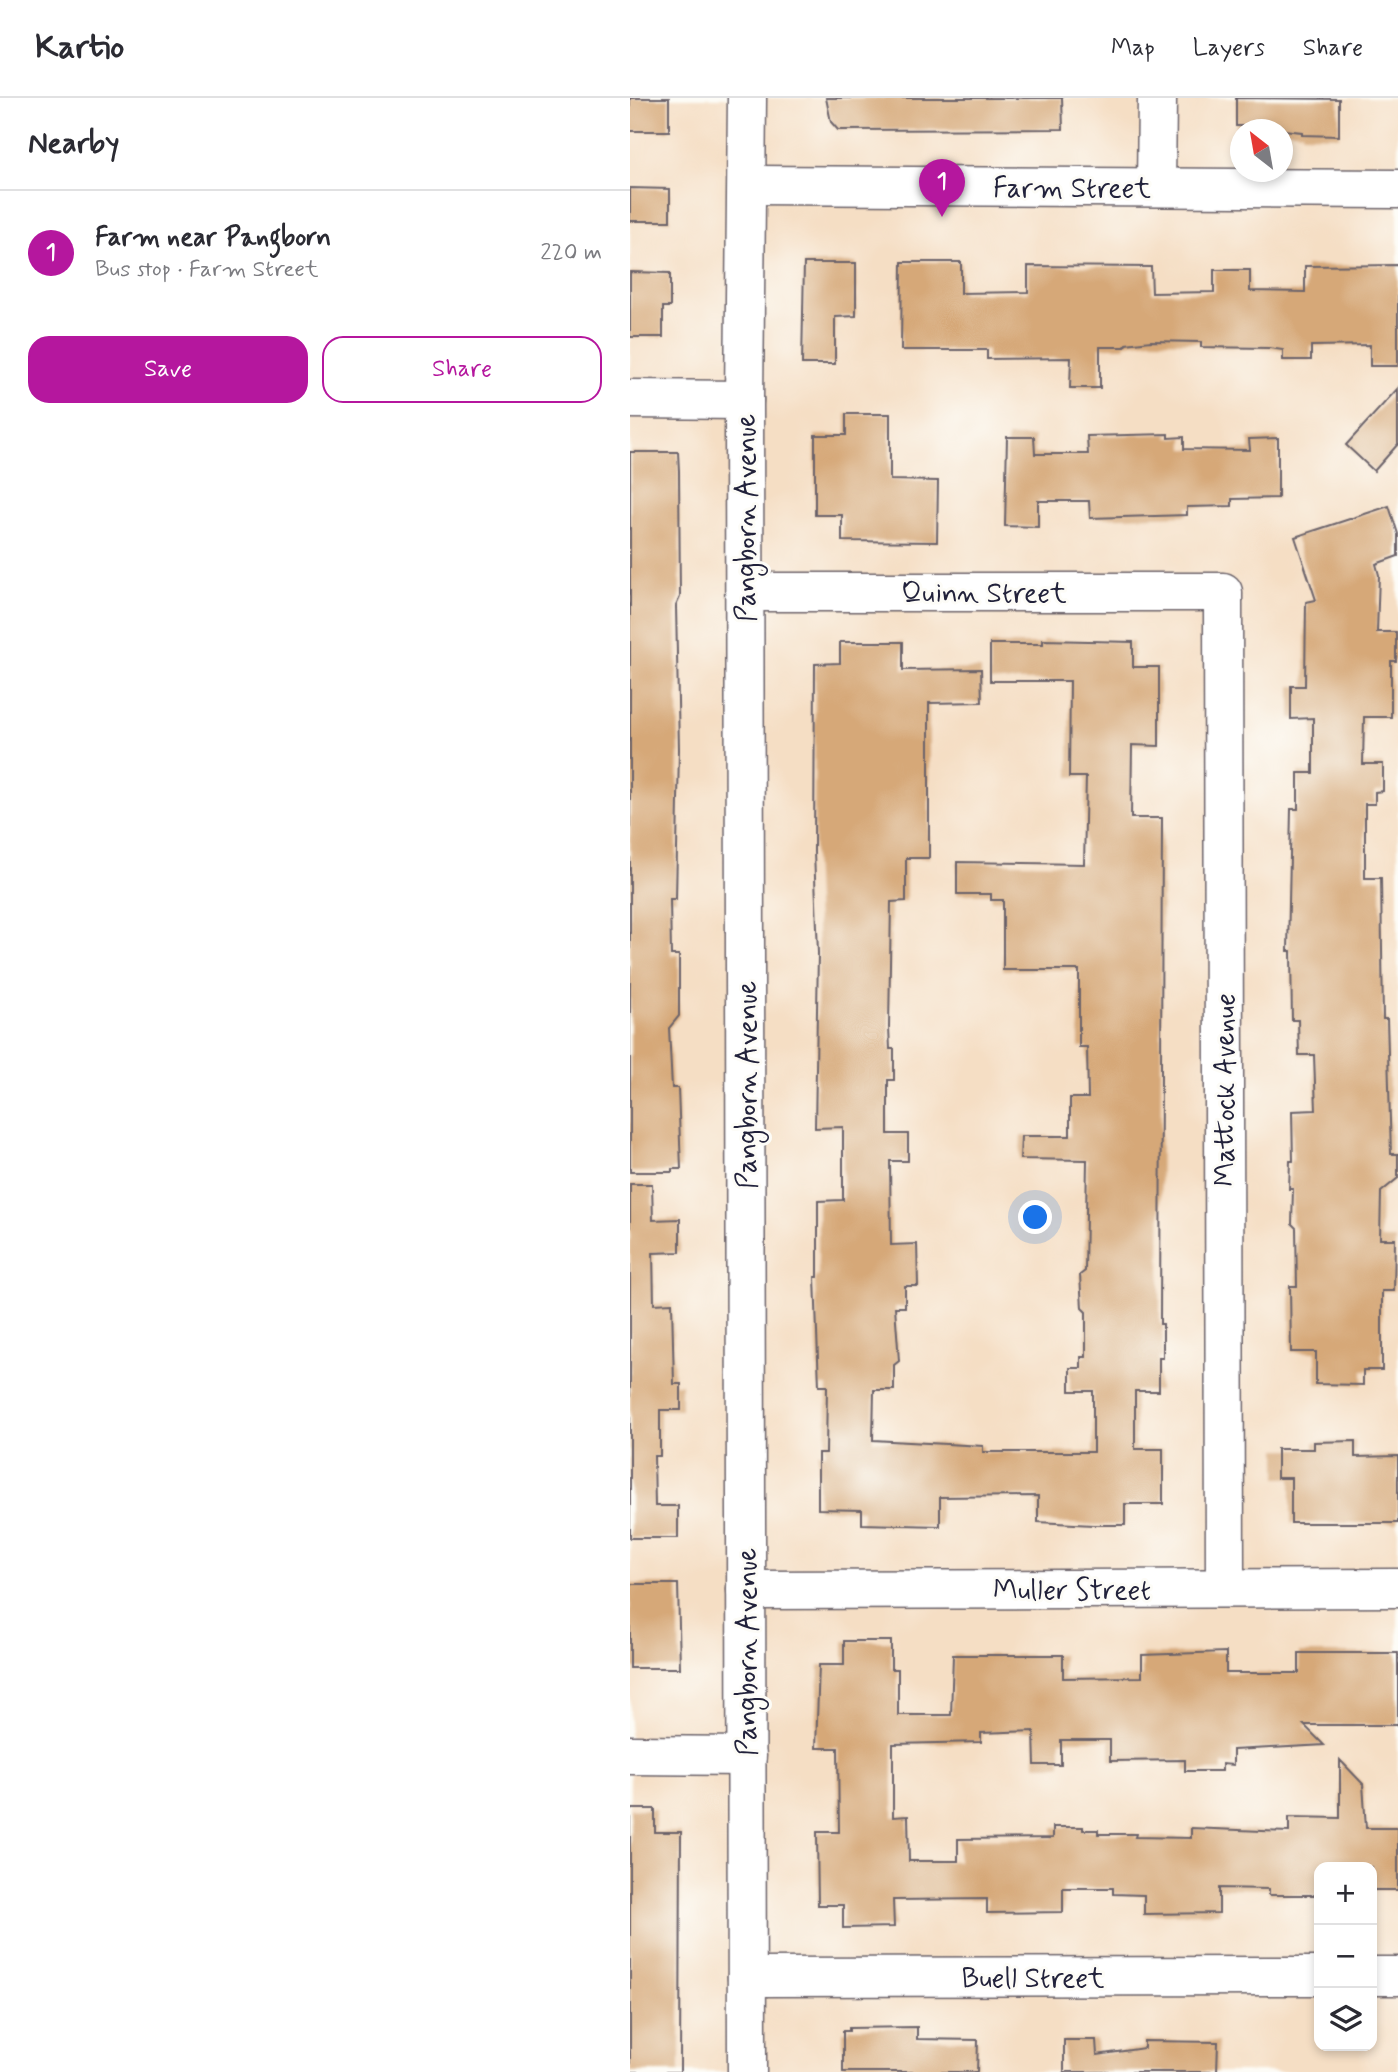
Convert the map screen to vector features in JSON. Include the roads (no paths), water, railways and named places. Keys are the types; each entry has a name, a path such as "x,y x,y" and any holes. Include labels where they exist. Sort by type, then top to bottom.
{"street":[{"name":"Pangborn Avenue","path":"747,98 744,400 747,2072"},
{"path":"1156,187 1157,98"},
{"name":"Farm Street","path":"747,185 1398,189"},
{"path":"630,399 744,400"},
{"name":"Quinn Street","path":"745,592 1223,592"},
{"name":"Mattock Avenue","path":"1223,592 1225,1588"},
{"name":"Muller Street","path":"746,1590 1398,1588"},
{"path":"630,1755 747,1756"},
{"name":"Buell Street","path":"747,1978 1314,1976"},
{"path":"1377,1976 1398,1976"}],"place":[{"name":"Farm near Pangborn","path":"942,217"}]}
